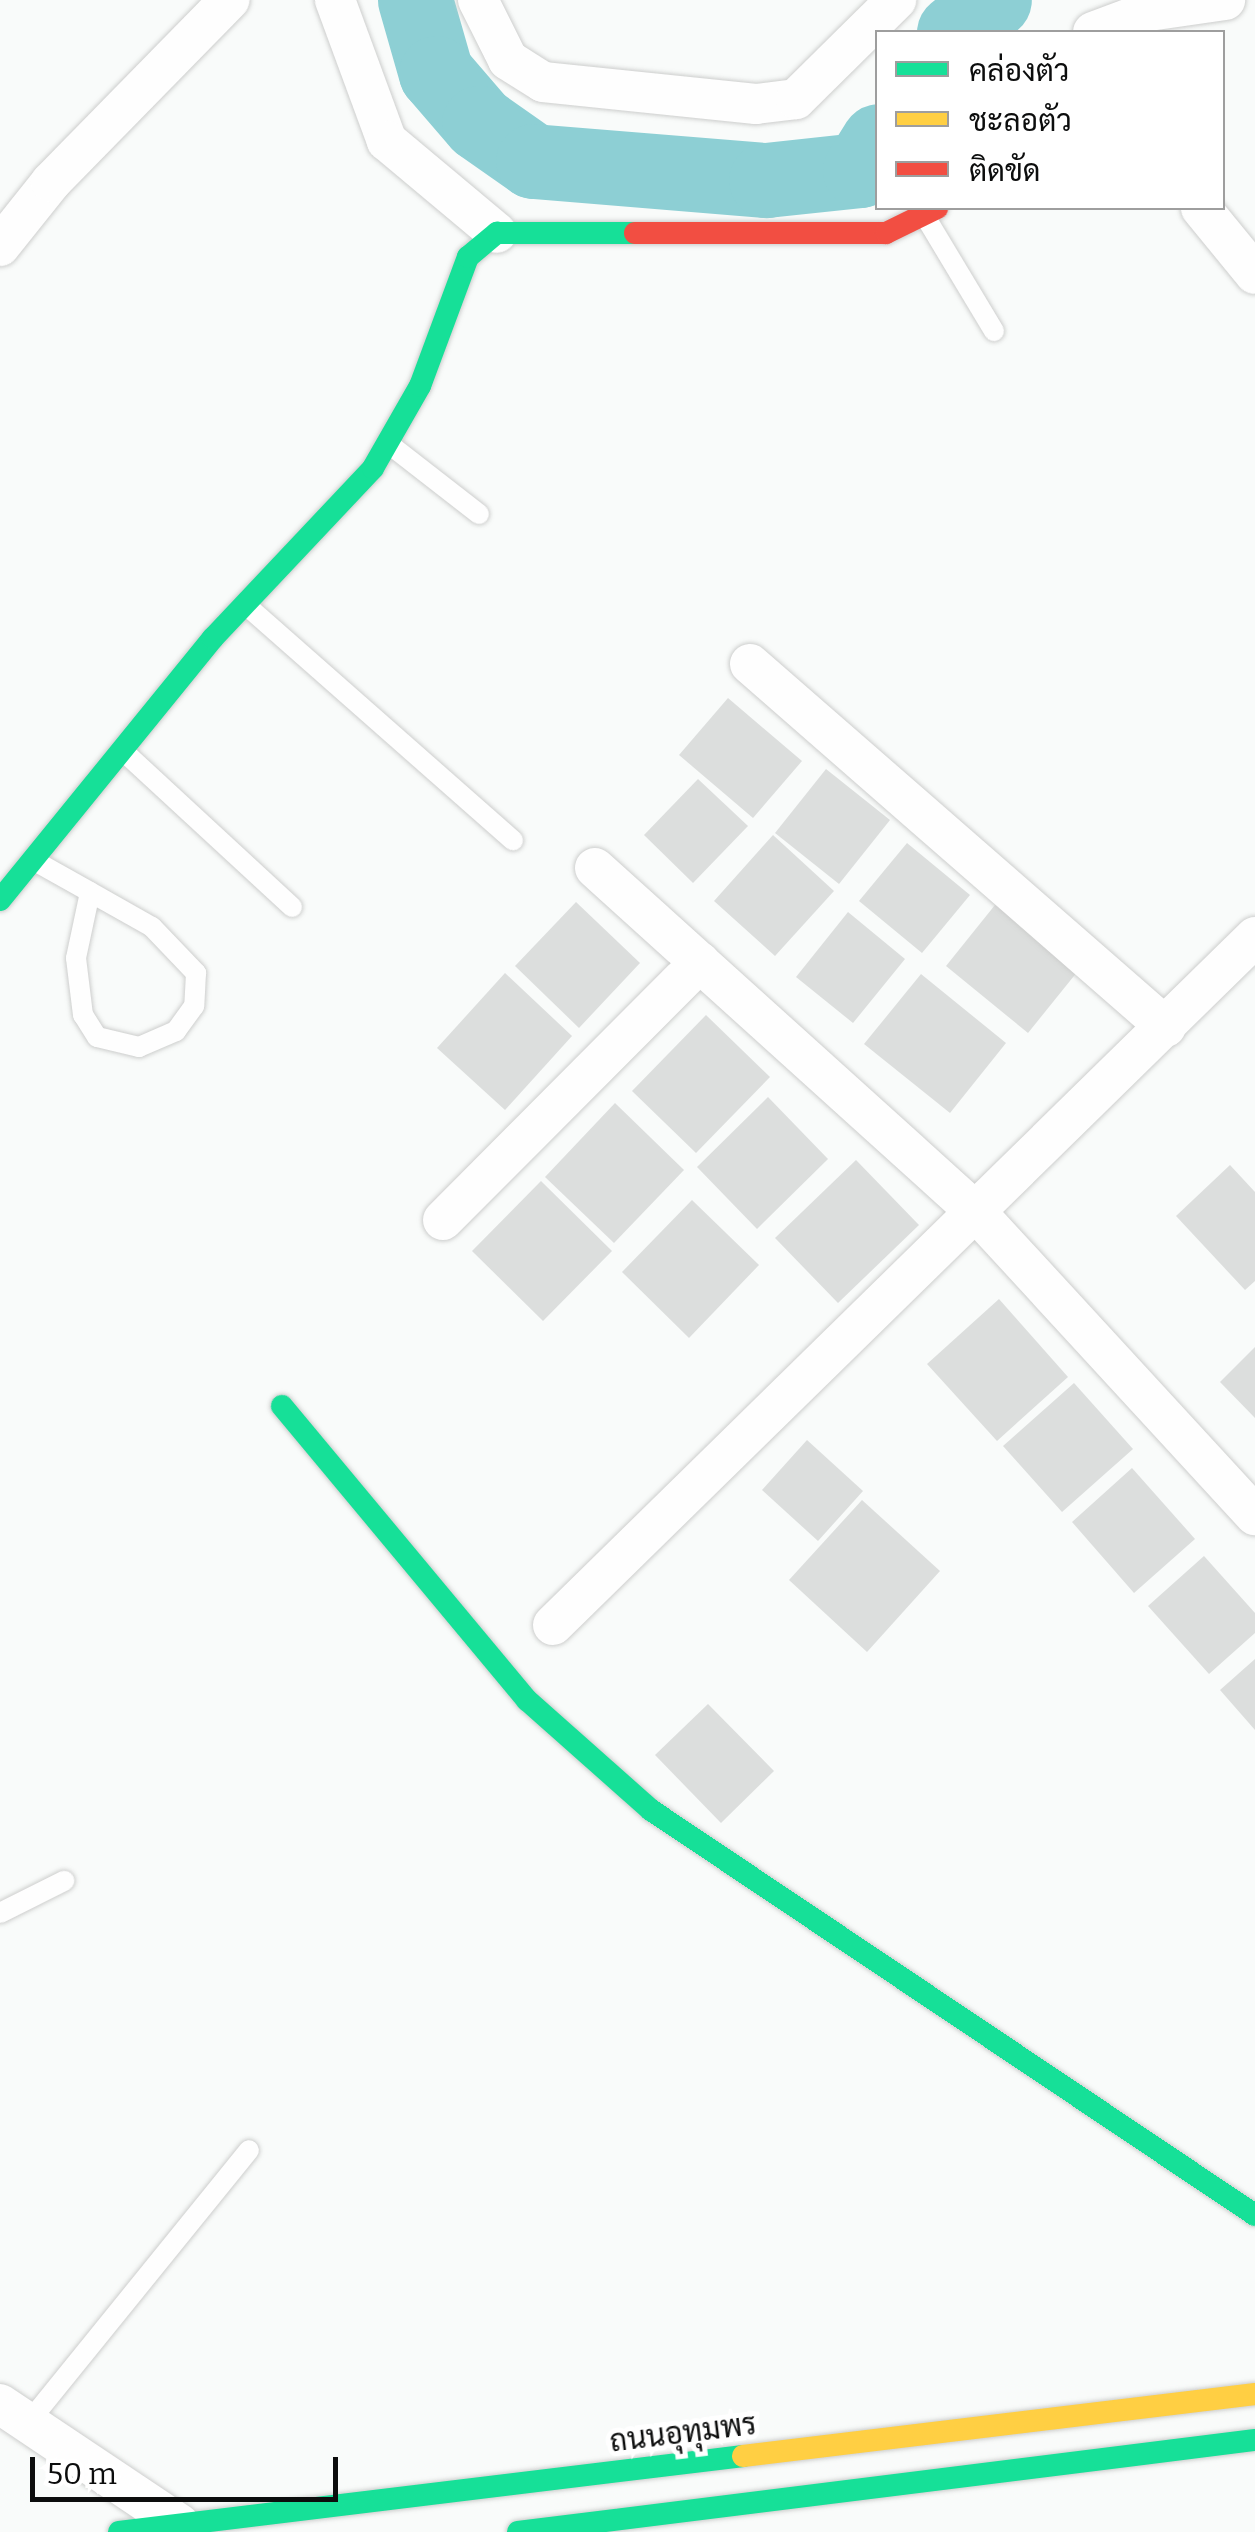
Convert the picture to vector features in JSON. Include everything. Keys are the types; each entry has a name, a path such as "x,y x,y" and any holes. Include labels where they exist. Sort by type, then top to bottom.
{"street":[{"path":"0,246 229,0"},
{"path":"335,0 388,140 496,232 886,233 932,213"},
{"path":"478,0 508,60 543,82 756,104 796,100 896,0"},
{"path":"1098,30 1150,11 1225,0"},
{"path":"1202,210 1255,274"},
{"path":"0,900 245,604 373,468 420,386 468,257 496,232"},
{"path":"750,664 1166,1027"},
{"path":"596,868 976,1212 1255,1515"},
{"path":"553,1625 1255,937"},
{"path":"442,1220 700,962"},
{"path":"282,1406 527,1700 652,1810 1255,2216"},
{"name":"ถนนอุทุมพร","path":"119,2532 183,2528 1255,2394"},
{"path":"14,2413 183,2528"},
{"path":"518,2532 1255,2440"}],"lane":[{"path":"932,213 994,331"},
{"path":"388,442 479,514"},
{"path":"245,604 513,840"},
{"path":"122,750 292,907"},
{"path":"32,860 90,892 152,928 196,973 194,1006 176,1031 138,1047 98,1037 83,1016 76,958 90,892"},
{"path":"0,1914 64,1881"},
{"path":"14,2413 249,2150"}],"building":[{"path":"728,698 802,761 753,818 679,755"},
{"path":"826,769 890,820 839,884 775,833"},
{"path":"698,779 748,826 693,883 644,835"},
{"path":"773,835 834,891 775,956 714,901"},
{"path":"907,843 970,895 922,953 859,901"},
{"path":"999,900 1082,966 1028,1033 946,966"},
{"path":"576,902 640,963 579,1028 515,966"},
{"path":"848,912 905,959 853,1023 796,977"},
{"path":"505,973 572,1036 505,1110 437,1048"},
{"path":"921,974 1006,1043 950,1113 864,1044"},
{"path":"706,1015 770,1077 696,1153 632,1091"},
{"path":"768,1097 828,1159 757,1229 697,1167"},
{"path":"615,1103 684,1170 614,1243 545,1177"},
{"path":"856,1160 919,1225 838,1303 775,1238"},
{"path":"1230,1165 1255,1192 1255,1281 1245,1290 1176,1216"},
{"path":"541,1181 612,1251 543,1321 472,1251"},
{"path":"692,1200 759,1265 689,1338 622,1272"},
{"path":"999,1299 1068,1377 997,1441 927,1364"},
{"path":"1255,1347 1255,1418 1220,1382"},
{"path":"1074,1383 1133,1449 1062,1512 1003,1446"},
{"path":"807,1440 863,1491 818,1541 762,1490"},
{"path":"1132,1468 1195,1539 1134,1593 1072,1522"},
{"path":"862,1500 940,1571 867,1652 789,1580"},
{"path":"1204,1556 1255,1613 1255,1633 1209,1674 1148,1606"},
{"path":"1255,1659 1255,1730 1220,1690"},
{"path":"708,1704 774,1771 721,1823 655,1755"}],"waterway":[{"path":"415,0 436,73 479,123 533,161 766,180 860,170 875,146"},
{"path":"956,30 994,0"}],"traffic: fast":[{"path":"0,900 213,638 373,468 420,386 468,257 497,233 635,233"},
{"path":"282,1406 527,1700 651,1810 1255,2215"},
{"path":"518,2532 1255,2440"},
{"path":"119,2532 743,2456"}],"traffic: slow":[{"path":"743,2456 1255,2394"}],"traffic: jam":[{"path":"635,233 886,233 933,210"}]}
